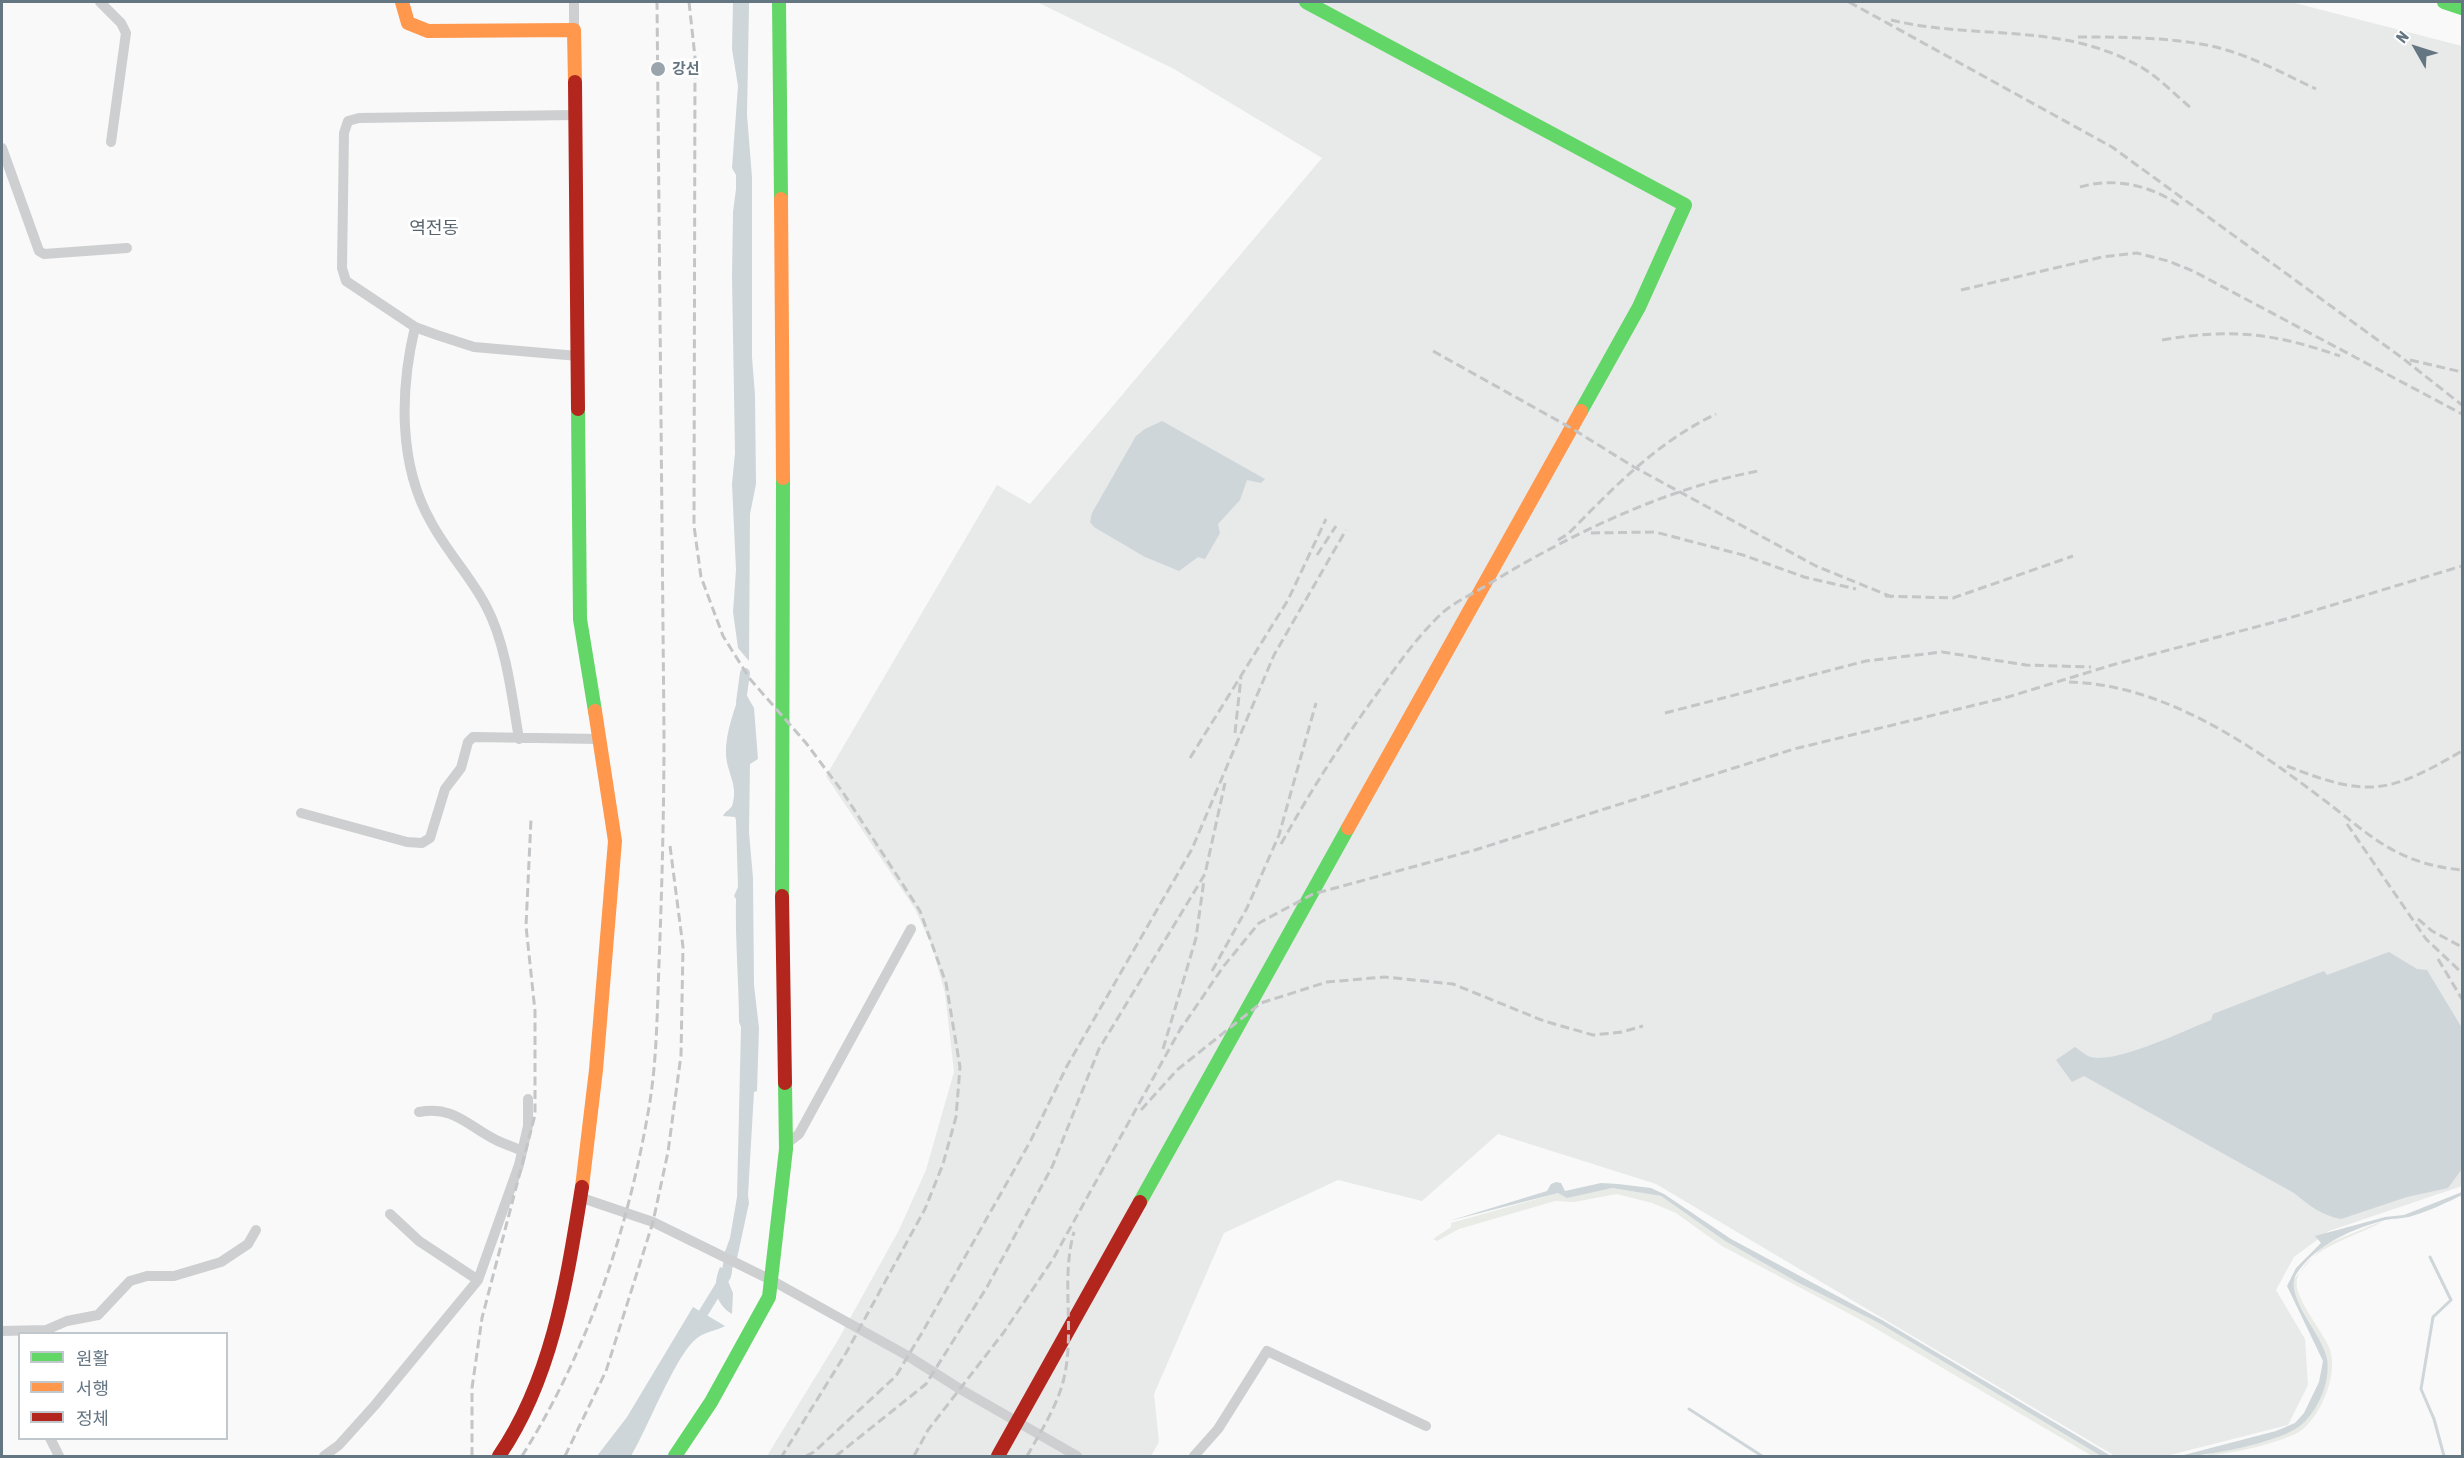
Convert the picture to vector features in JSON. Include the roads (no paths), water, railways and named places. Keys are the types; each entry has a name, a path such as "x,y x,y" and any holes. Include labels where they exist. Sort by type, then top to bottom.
{"main road":[{"path":"402,2 404,18 409,25 428,31 574,30 580,619 615,841 582,1198 556,1322 540,1375 515,1432 499,1456"},
{"path":"675,1456 711,1402 769,1296 786,1144 779,2"},
{"path":"998,1456 1638,307 1685,205 1306,2"},
{"path":"2444,2 2463,8"}],"street":[{"path":"100,2 121,22 126,33 111,142"},
{"path":"574,2 574,30"},
{"path":"574,115 359,118 348,121 344,133 342,268 346,281 415,327 474,346 578,356"},
{"path":"2,148 39,251 44,254 128,248"},
{"path":"415,327 404,381 407,443 414,478 431,523 476,589 497,631 519,739"},
{"path":"301,813 407,842 422,843 430,838 445,789 461,768 468,742 472,737 600,739"},
{"path":"786,1144 799,1134 911,929"},
{"path":"324,1456 339,1444 375,1405 478,1280 522,1151 528,1126 528,1100"},
{"path":"418,1112 435,1109 447,1112 495,1140 522,1151"},
{"path":"582,1198 653,1222 708,1247 908,1356 1077,1456"},
{"path":"390,1214 419,1241 478,1280"},
{"path":"2,1331 55,1330 67,1321 98,1315 125,1286 139,1278 174,1276 221,1262 248,1244 256,1230"},
{"path":"1194,1456 1218,1429 1267,1352 1426,1426"},
{"path":"51,1440 59,1456"}],"waterway":[{"path":"741,702 745,673"},
{"path":"696,1325 726,1276 730,1253"},
{"path":"2430,1257 2451,1300 2433,1317 2421,1389 2434,1419 2444,1456"},
{"path":"1689,1409 1762,1456"}],"railway":[{"path":"522,1456 566,1376 602,1291 629,1203 648,1113 653,1076 660,935 664,761 657,2"},
{"path":"689,2 695,57 694,526 701,577 723,636 750,679 806,743 842,791 920,911 946,983 960,1067 956,1117 943,1164 925,1209 846,1353 782,1456"},
{"path":"1849,2 2112,147 2401,357 2462,405"},
{"path":"1891,20 1922,26 2047,37 2078,43 2108,52 2144,69 2191,108"},
{"path":"2078,37 2161,39 2225,49 2278,70 2316,89"},
{"path":"2080,187 2106,183 2132,185 2158,193 2182,207"},
{"path":"1961,290 2102,257 2137,253 2168,261 2193,271 2462,414"},
{"path":"2162,340 2210,334 2252,335 2294,342 2340,356"},
{"path":"1433,351 1571,428 1634,467 1816,566 1892,597"},
{"path":"2410,360 2462,372"},
{"path":"1558,540 1568,534 1619,483 1655,452 1674,438 1716,414"},
{"path":"1281,844 1326,768 1363,713 1415,643 1446,610 1518,566 1618,516 1687,489 1758,471"},
{"path":"1190,758 1288,600 1326,519"},
{"path":"1317,555 1336,526"},
{"path":"806,1456 814,1452 896,1376 923,1331 1030,1142 1067,1066 1192,849 1274,655 1346,530"},
{"path":"1591,533 1655,532 1743,555 1804,577 1856,589"},
{"path":"1885,596 1953,598 2073,556"},
{"path":"1178,1033 1223,967 1259,923 1313,894 1475,850 1794,749 2008,697 2112,665 2286,619 2462,566"},
{"path":"1665,713 1866,661 1942,652 2026,665 2091,667"},
{"path":"1235,733 1241,677"},
{"path":"2069,682 2103,685 2169,704 2261,754 2383,844 2417,861 2462,870"},
{"path":"1212,971 1247,908 1279,835 1316,703"},
{"path":"2287,766 2338,783 2358,787 2377,787 2415,776 2462,751"},
{"path":"836,1456 926,1384 987,1287 1052,1167 1099,1049 1205,874 1225,783"},
{"path":"472,1456 472,1388 482,1318 535,1115 535,1011 526,926 531,819"},
{"path":"2347,824 2426,939 2462,973"},
{"path":"565,1456 606,1371 653,1222 668,1152 681,1055 683,947 670,846"},
{"path":"1163,1049 1196,938 1204,880"},
{"path":"2418,919 2432,931 2462,947"},
{"path":"2438,959 2462,999"},
{"path":"1141,1110 1177,1070 1261,1003 1327,982 1385,977 1453,984 1544,1021 1593,1035 1622,1032 1643,1026"},
{"path":"914,1456 928,1430 1004,1332 1053,1259 1182,1026"},
{"path":"1027,1456 1052,1411 1060,1392 1067,1363 1068,1269 1074,1232"}],"place":[{"name":"강선","path":"658,69"}],"district":[{"name":"역전동","path":"434,228"}]}
